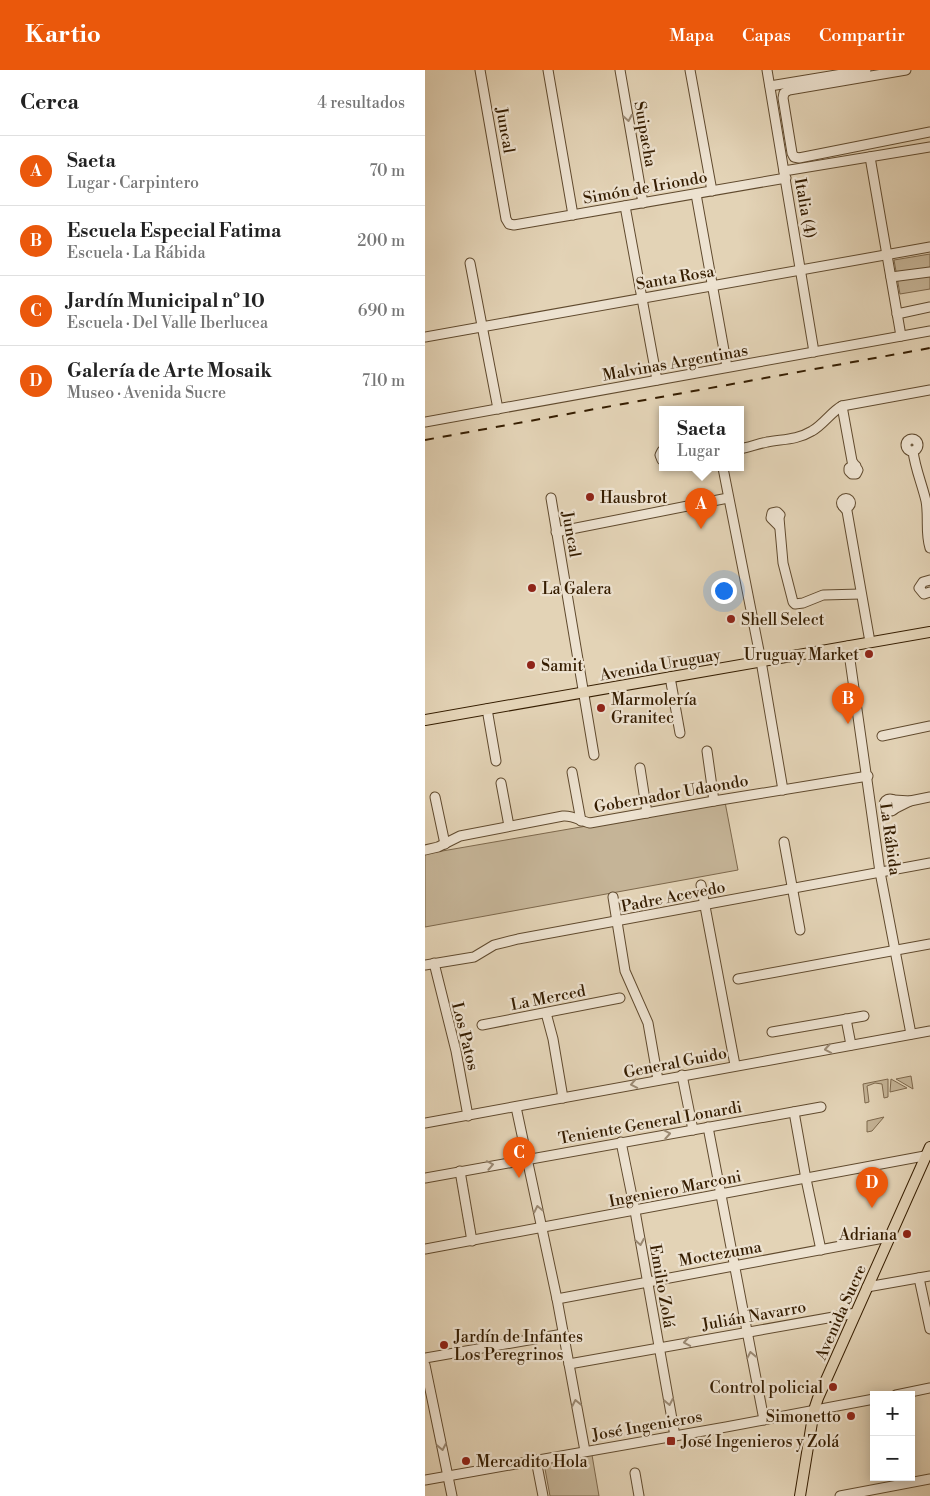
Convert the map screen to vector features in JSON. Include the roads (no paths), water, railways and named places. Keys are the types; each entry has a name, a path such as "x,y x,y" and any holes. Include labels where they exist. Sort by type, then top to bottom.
{"main road":[{"name":"Avenida Uruguay","path":"425,720 930,632"},
{"name":"Avenida Sucre","path":"800,1496 814,1410 818,1398 889,1237 929,1153"}],"street":[{"name":"Juncal","path":"480,70 506,220 509,224"},
{"path":"548,70 573,215"},
{"name":"Suipacha","path":"620,70 643,203"},
{"path":"690,70 712,191"},
{"name":"Italia (4)","path":"767,70 814,352"},
{"path":"770,86 819,74 866,70"},
{"path":"906,70 789,90 784,93 783,98 792,152 794,157 799,158 930,132"},
{"name":"Simón de Iriondo","path":"509,224 514,225 696,194 870,157 930,147"},
{"path":"870,157 901,336"},
{"path":"696,194 727,367"},
{"path":"625,206 657,380"},
{"name":"Santa Rosa","path":"425,337 930,247"},
{"path":"470,262 497,409"},
{"path":"891,277 930,272"},
{"path":"897,314 930,307"},
{"name":"Malvinas Argentinas","path":"425,422 930,331"},
{"path":"744,448 797,438 824,423 842,406 930,390"},
{"path":"842,406 853,464"},
{"path":"824,423 845,419"},
{"path":"913,451 914,462 925,500 930,548"},
{"path":"724,471 761,661 783,790"},
{"name":"Juncal","path":"551,498 584,692"},
{"path":"556,532 728,498"},
{"path":"846,508 870,642"},
{"path":"777,521 783,563 793,602 799,604 823,595 861,594"},
{"path":"930,580 923,582 919,588 921,593 930,592"},
{"name":"La Rábida","path":"848,646 868,776 880,872 911,1034"},
{"path":"670,677 680,733"},
{"path":"584,692 594,755"},
{"path":"487,709 497,761"},
{"path":"882,736 930,726"},
{"path":"707,751 714,800"},
{"path":"640,768 647,813"},
{"path":"572,772 581,821"},
{"name":"Gobernador Udaondo","path":"425,850 438,848 460,836 570,815 589,823 714,800 868,776"},
{"path":"501,783 509,826"},
{"path":"435,797 445,844"},
{"path":"895,804 930,798"},
{"path":"784,842 800,930"},
{"name":"Padre Acevedo","path":"429,964 474,957 494,945 505,942 930,863"},
{"path":"701,885 735,1065"},
{"path":"613,897 625,971 648,1023 658,1080"},
{"path":"738,979 930,944"},
{"name":"Los Patos","path":"429,964 456,1052 468,1116"},
{"name":"La Merced","path":"482,1025 620,998"},
{"path":"546,1013 553,1039 563,1098"},
{"path":"772,1032 864,1016"},
{"path":"846,1019 851,1045"},
{"name":"General Guido","path":"425,1123 735,1065 930,1031"},
{"path":"683,1075 693,1130"},
{"path":"516,1107 557,1299 585,1451"},
{"name":"Teniente General Lonardi","path":"425,1178 527,1158 821,1107"},
{"path":"794,1112 805,1179 821,1250"},
{"path":"708,1127 764,1420"},
{"name":"Emilio Zolá","path":"621,1142 675,1436"},
{"name":"Ingeniero Marconi","path":"425,1250 805,1179 929,1153"},
{"path":"460,1171 472,1241"},
{"name":"Moctezuma","path":"557,1299 889,1237"},
{"path":"867,1287 930,1276"},
{"path":"919,1278 930,1329"},
{"name":"Julián Navarro","path":"569,1364 856,1313"},
{"path":"425,1358 563,1334"},
{"path":"425,1365 452,1496"},
{"path":"915,1391 930,1388"},
{"name":"José Ingenieros","path":"425,1480 870,1400"},
{"path":"536,1460 543,1496"},
{"path":"635,1472 639,1496"},
{"path":"840,1496 930,1479"}],"railway":[{"path":"425,440 930,348"}],"place":[{"name":"Hausbrot","path":"590,497"},
{"name":"Saeta","path":"701,529"},
{"name":"La Galera","path":"532,588"},
{"name":"Shell Select","path":"731,619"},
{"name":"Uruguay Market","path":"869,654"},
{"name":"Samit","path":"531,665"},
{"name":"Marmolería Granitec","path":"601,708"},
{"name":"Escuela Especial Fatima","path":"848,724"},
{"name":"Jardín Municipal nº 10","path":"519,1178"},
{"name":"Galería de Arte Mosaik","path":"872,1208"},
{"name":"Adriana","path":"907,1234"},
{"name":"Jardín de Infantes Los Peregrinos","path":"444,1345"},
{"name":"Control policial","path":"833,1387"},
{"name":"Simonetto","path":"851,1416"},
{"name":"José Ingenieros y Zolá","path":"671,1441"},
{"name":"Mercadito Hola","path":"466,1461"}]}
